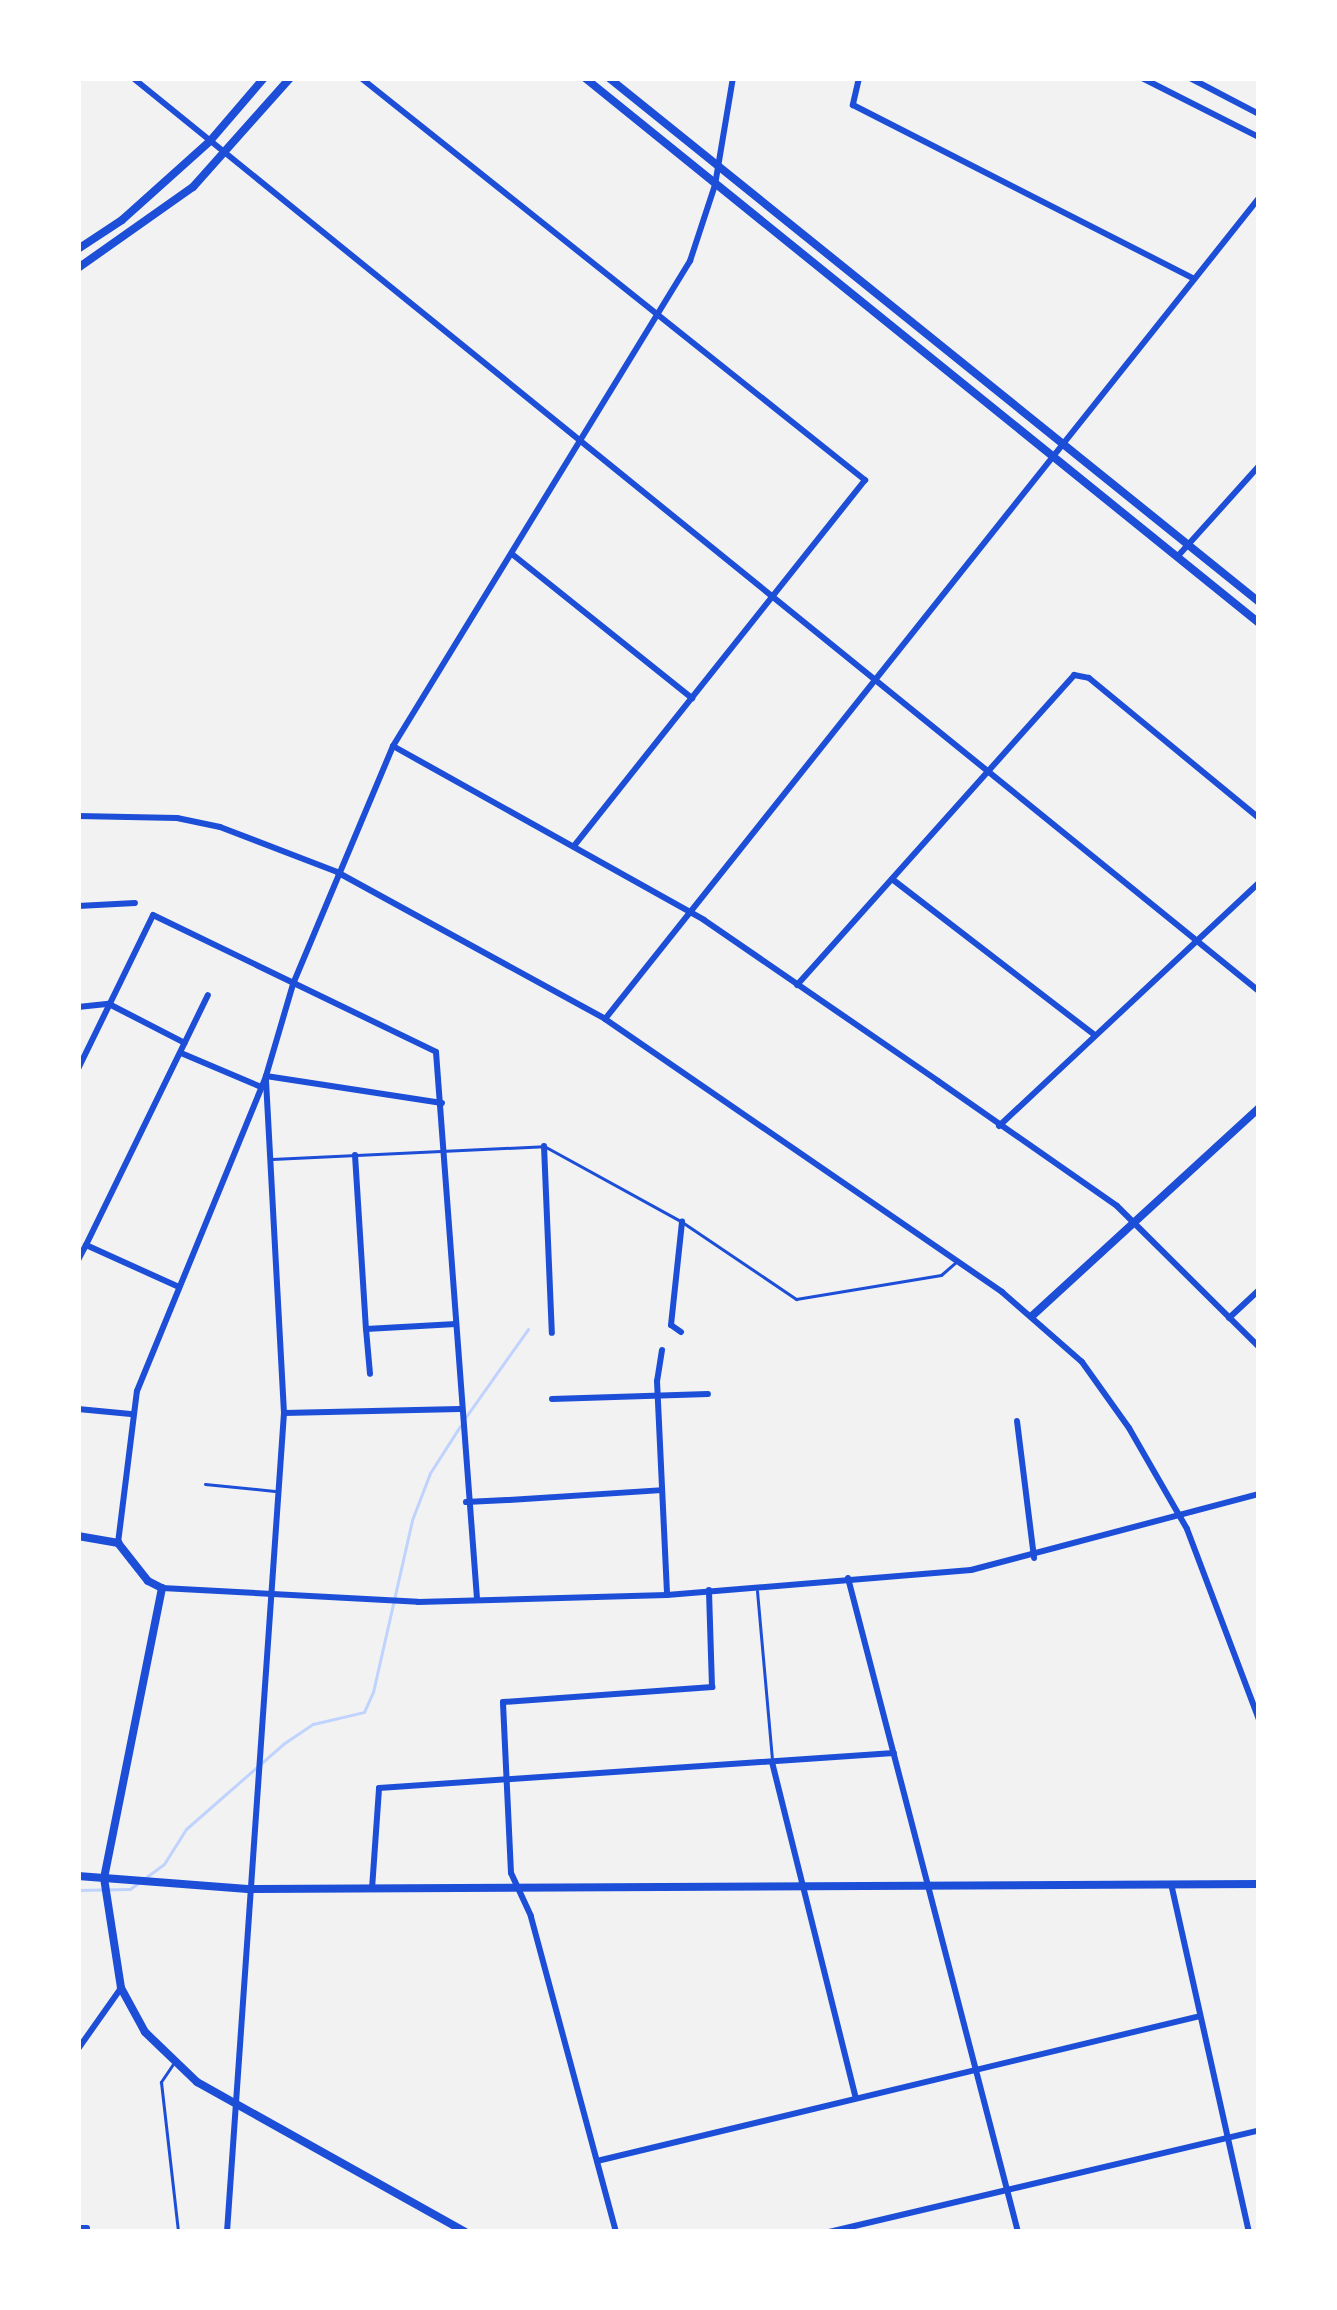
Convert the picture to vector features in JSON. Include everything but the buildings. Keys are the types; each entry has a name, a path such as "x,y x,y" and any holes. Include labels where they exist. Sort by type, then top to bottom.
{"street":[{"path":"133,78 1259,991"},
{"path":"78,249 122,220 210,141 265,78"},
{"path":"78,268 161,212 226,156 290,78"},
{"path":"361,78 866,480 574,846"},
{"path":"585,78 1259,623"},
{"path":"609,78 1259,602"},
{"path":"118,1543 131,1414 266,1076 293,984 338,872 393,746 690,261 715,185 733,78"},
{"path":"859,78 854,105 1194,279"},
{"path":"1142,78 1259,136"},
{"path":"1190,78 1259,114"},
{"path":"605,1018 1259,198"},
{"path":"1177,557 1259,466"},
{"path":"512,554 692,698"},
{"path":"797,985 1067,681 1081,675 1259,818"},
{"path":"393,746 689,911 797,985 1134,1221 1259,1347"},
{"path":"78,816 178,818 220,827 338,872 605,1018 1032,1316 1082,1363 1129,1428 1178,1514 1259,1720"},
{"path":"892,879 1094,1036"},
{"path":"999,1126 1259,883"},
{"path":"78,906 135,903"},
{"path":"78,1069 153,915 436,1052 466,1502 477,1599"},
{"path":"78,1260 208,995"},
{"path":"78,1007 109,1004 185,1044"},
{"path":"181,1053 261,1087"},
{"path":"266,1076 442,1103"},
{"path":"227,2232 284,1414 266,1076"},
{"path":"1032,1316 1259,1108"},
{"path":"544,1146 552,1333"},
{"path":"355,1155 370,1374"},
{"path":"681,1331 671,1325 682,1222"},
{"path":"86,1245 179,1287"},
{"path":"1229,1318 1259,1290"},
{"path":"366,1329 456,1324"},
{"path":"662,1350 658,1397 667,1595"},
{"path":"552,1399 708,1394"},
{"path":"78,1409 131,1414"},
{"path":"284,1414 460,1409"},
{"path":"1017,1421 1034,1558"},
{"path":"466,1502 662,1490"},
{"path":"78,1536 118,1543 148,1581 162,1588 418,1602 667,1595 971,1570 1034,1558 1259,1494"},
{"path":"848,1579 1018,2232"},
{"path":"162,1588 104,1878 121,1988 145,2032 174,2063 465,2232"},
{"path":"616,2232 520,1889 511,1873 503,1702 712,1688 709,1589"},
{"path":"372,1889 379,1788 894,1753"},
{"path":"772,1762 856,2098"},
{"path":"78,1876 248,1889 1259,1885"},
{"path":"1172,1888 1249,2232"},
{"path":"78,2049 121,1988"},
{"path":"597,2161 1200,2016"},
{"path":"829,2232 1259,2130"}],"lane":[{"path":"271,1159 544,1146 682,1222 796,1299 941,1275 957,1261"},
{"path":"205,1484 280,1491"},
{"path":"757,1585 772,1762"},
{"path":"174,2063 161,2082 178,2232"}],"waterway":[{"path":"465,1418 528,1329"},
{"path":"78,1890 130,1889 164,1864 186,1829 283,1744 313,1724 364,1712 373,1692 412,1520 430,1473 460,1426"}]}
